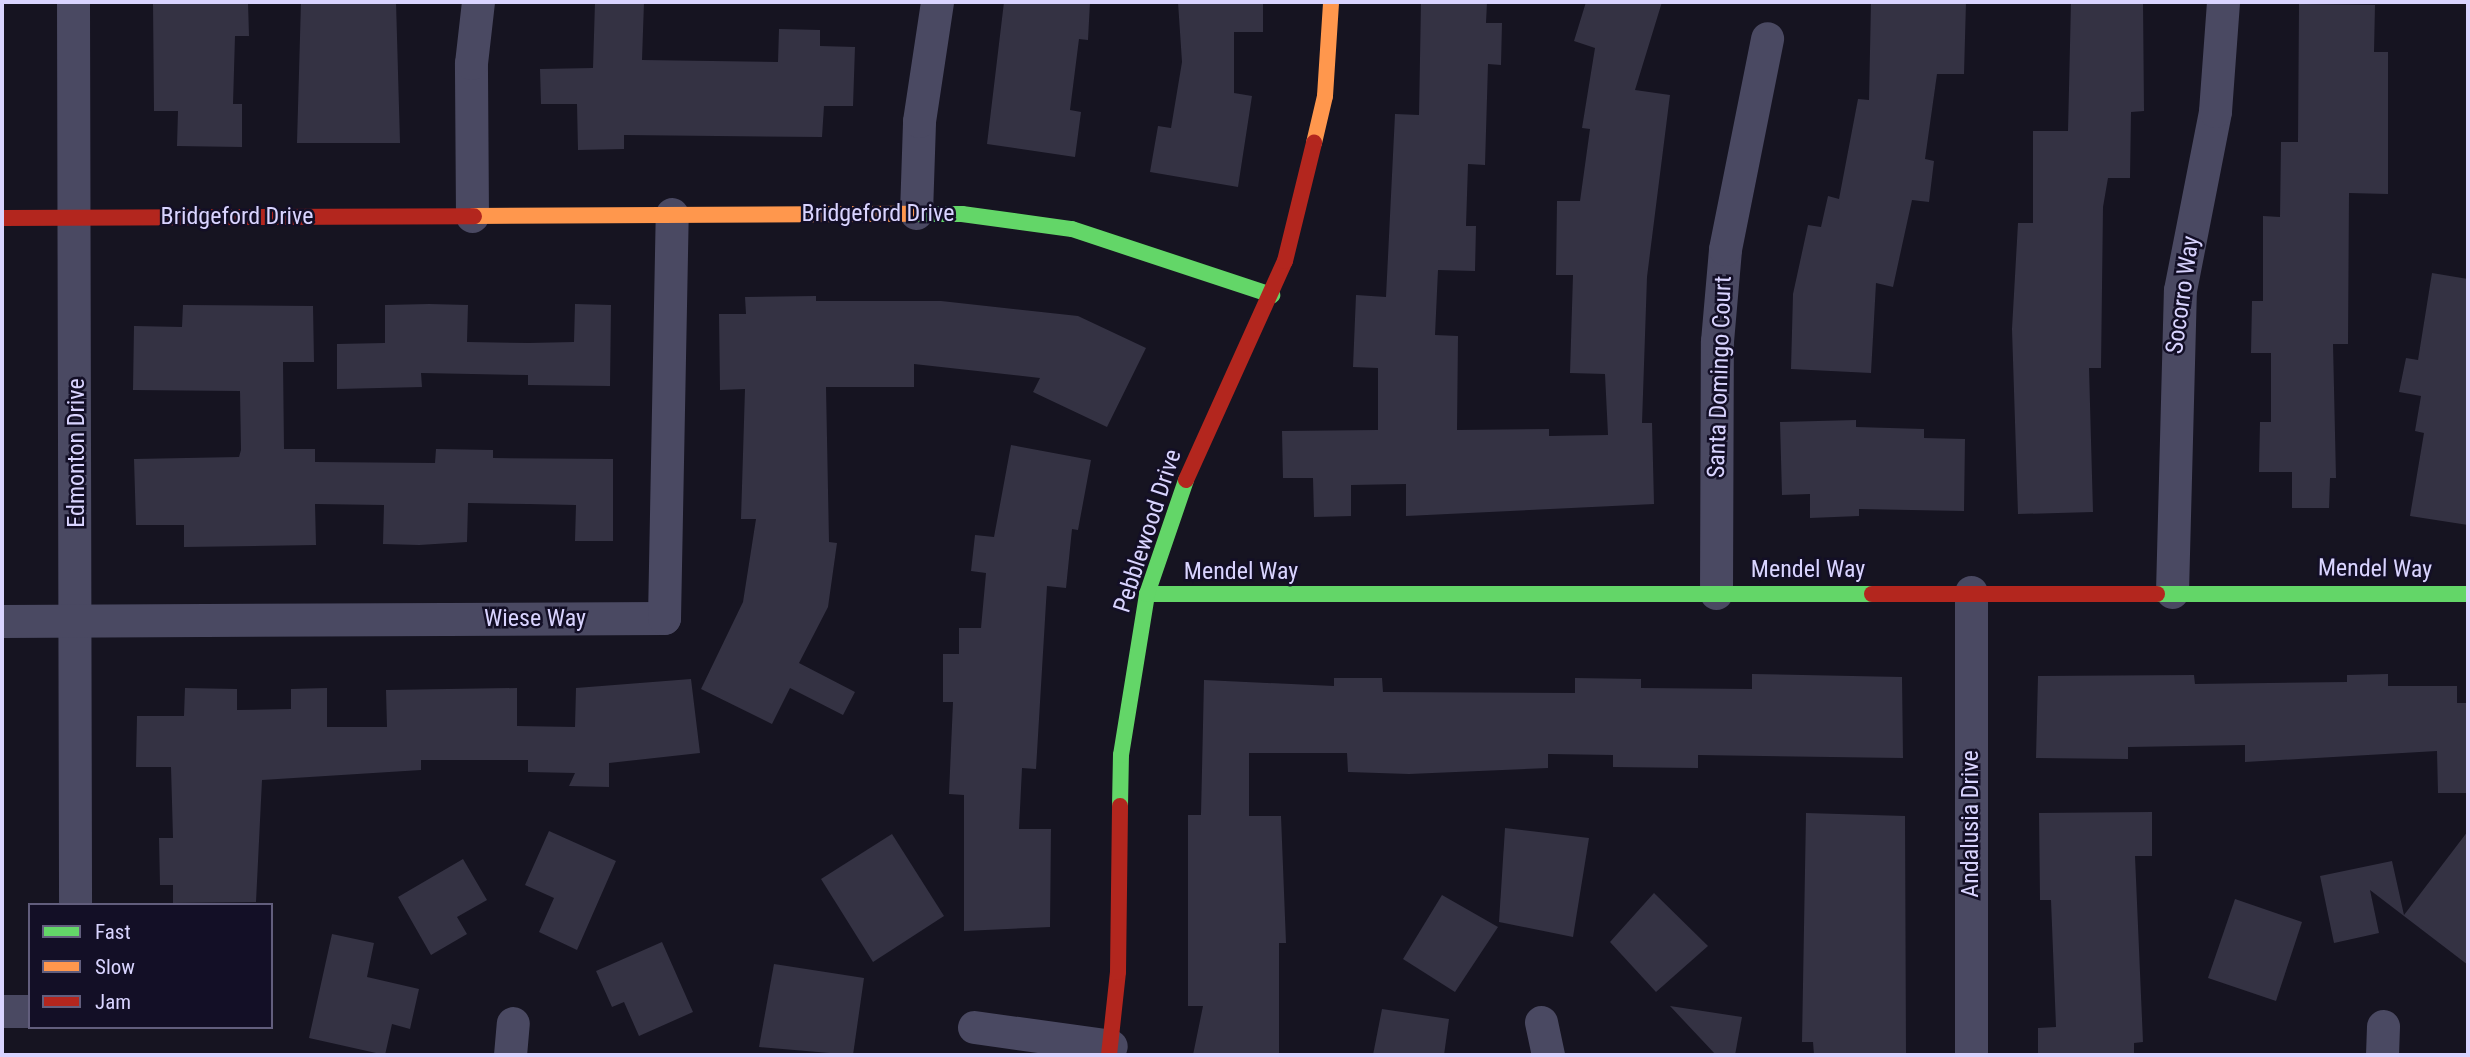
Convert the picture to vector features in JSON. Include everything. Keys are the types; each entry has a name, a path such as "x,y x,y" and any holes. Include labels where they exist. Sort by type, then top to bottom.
{"street":[{"name":"Edmonton Drive","path":"73,2 78,217 75,903"},
{"path":"472,215 471,63 478,2"},
{"path":"916,213 919,121 937,2"},
{"name":"Pebblewood Drive","path":"1110,1051 1121,755 1147,594 1203,437 1272,295 1310,180 1325,96 1331,2"},
{"name":"Socorro Way","path":"2172,592 2179,304 2215,111 2223,2"},
{"name":"Santa Domingo Court","path":"1716,593 1717,341 1725,249 1767,38"},
{"name":"Bridgeford Drive","path":"2,218 916,213 1072,229 1272,295"},
{"name":"Wiese Way","path":"2,621 664,618 672,214"},
{"name":"Andalusia Drive","path":"1971,1055 1972,592"},
{"name":"Mendel Way","path":"1147,594 2468,594"},
{"path":"2,1011 28,1011"},
{"path":"1541,1021 1548,1055"},
{"path":"510,1055 513,1023"},
{"path":"974,1027 1110,1051"}],"building":[{"path":"248,2 249,36 235,36 233,104 242,104 242,147 177,146 178,111 154,111 153,3"},
{"path":"301,2 396,2 400,143 297,143"},
{"path":"595,2 644,2 642,60 778,62 779,29 820,30 820,46 855,47 853,106 824,106 822,137 624,135 624,149 578,150 577,104 541,104 540,69 593,68"},
{"path":"1004,2 1090,2 1088,40 1079,39 1070,110 1081,112 1075,157 987,144"},
{"path":"1178,2 1263,2 1263,32 1234,32 1234,93 1252,96 1238,187 1150,172 1158,126 1171,128 1182,62"},
{"path":"1421,2 1487,2 1486,23 1502,23 1501,65 1488,64 1485,165 1468,164 1466,226 1476,226 1475,271 1438,270 1435,335 1458,336 1457,430 1549,429 1549,436 1608,435 1605,374 1570,373 1573,275 1556,275 1557,201 1580,201 1590,129 1582,128 1595,48 1574,41 1586,2 1662,2 1635,90 1670,95 1647,277 1642,423 1652,423 1654,504 1406,516 1406,484 1351,485 1351,516 1314,517 1313,478 1283,478 1282,431 1378,430 1378,368 1353,367 1356,295 1386,297 1395,114 1419,115"},
{"path":"1871,2 1966,2 1964,74 1937,74 1925,159 1934,161 1929,202 1912,200 1893,287 1876,283 1871,373 1791,369 1793,294 1808,225 1821,227 1828,196 1839,199 1858,99 1869,100"},
{"path":"2071,2 2143,2 2144,111 2131,112 2130,178 2108,178 2103,207 2101,368 2089,368 2093,512 2018,514 2012,329 2018,223 2033,223 2033,131 2068,131"},
{"path":"2299,4 2375,5 2374,52 2388,52 2388,194 2349,193 2348,344 2333,344 2336,478 2330,478 2329,508 2292,508 2292,472 2259,472 2260,422 2271,422 2271,353 2251,353 2252,301 2263,301 2263,216 2280,217 2281,142 2298,142"},
{"path":"2432,273 2468,279 2468,525 2410,516 2424,433 2415,431 2421,396 2399,392 2406,358 2418,360"},
{"path":"816,296 816,301 941,301 1078,316 1146,348 1107,427 1033,392 1040,378 914,364 914,387 826,387 829,542 837,543 828,607 799,663 855,692 843,715 790,688 772,724 701,689 743,602 756,519 741,519 745,389 720,390 719,314 746,314 745,297"},
{"path":"575,304 611,305 610,386 528,385 528,375 421,373 422,387 337,389 337,344 385,343 385,305 468,305 467,342 529,343 574,342"},
{"path":"183,305 313,306 314,362 283,362 284,449 315,449 315,462 435,463 436,449 493,450 493,458 613,459 613,541 575,541 576,505 468,503 467,542 419,545 383,544 384,505 315,504 316,545 184,547 184,525 136,525 134,459 239,457 241,450 240,391 133,390 134,326 182,327"},
{"path":"1856,420 1856,427 1924,429 1924,438 1965,439 1964,511 1859,509 1859,516 1810,518 1810,494 1782,495 1780,422"},
{"path":"1011,445 1091,460 1078,530 1072,529 1066,588 1047,586 1036,769 1022,768 1019,829 1051,829 1050,927 964,931 964,795 949,794 953,702 943,702 943,654 959,654 959,628 981,628 986,573 971,571 975,535 994,537"},
{"path":"1752,674 1902,677 1903,758 1698,755 1698,768 1613,767 1613,755 1548,754 1548,768 1409,774 1348,772 1347,753 1249,753 1249,816 1281,816 1286,943 1279,943 1279,1055 1193,1055 1203,1006 1188,1006 1188,815 1201,815 1204,680 1334,686 1334,678 1382,678 1383,692 1575,693 1575,678 1641,679 1641,688 1752,689"},
{"path":"2388,674 2388,686 2457,686 2457,703 2468,703 2467,793 2438,793 2437,751 2245,762 2245,745 2128,747 2128,759 2036,758 2038,676 2194,675 2195,684 2347,682 2347,675"},
{"path":"691,679 700,753 609,763 609,787 569,786 575,773 528,772 528,760 421,760 421,770 262,780 256,902 173,903 173,885 160,885 159,838 173,838 171,767 136,767 137,716 184,716 185,688 237,689 237,710 291,709 291,689 327,688 327,727 387,727 386,690 517,688 517,726 575,727 576,688"},
{"path":"2152,812 2152,856 2135,856 2143,1042 2134,1043 2134,1055 2038,1055 2038,1028 2056,1027 2051,900 2040,900 2039,813"},
{"path":"1806,813 1905,816 1906,1055 1814,1055 1813,1042 1802,1042"},
{"path":"1505,828 1589,838 1573,937 1499,922"},
{"path":"549,831 616,861 577,950 539,932 554,898 525,885"},
{"path":"2468,831 2468,965 2370,890 2379,933 2334,943 2320,876 2392,861 2404,915"},
{"path":"892,834 944,916 873,962 821,879"},
{"path":"463,859 487,900 457,917 467,934 431,955 398,897"},
{"path":"1654,893 1708,946 1656,992 1610,942"},
{"path":"1442,895 1498,927 1455,992 1403,959"},
{"path":"2235,899 2302,922 2276,1001 2208,978"},
{"path":"332,934 374,943 367,977 419,989 410,1029 392,1024 385,1055 309,1038"},
{"path":"662,942 693,1012 639,1036 624,1002 612,1007 596,971"},
{"path":"774,964 864,978 853,1055 759,1047"},
{"path":"1670,1006 1742,1017 1735,1055 1716,1055"},
{"path":"1382,1009 1449,1019 1444,1055 1373,1055"}],"traffic: fast":[{"path":"909,214 962,214 1072,229 1272,295"},
{"path":"1120,806 1121,755 1147,594 1186,480"},
{"path":"1147,594 1872,594"},
{"path":"2157,594 2468,594"}],"traffic: slow":[{"path":"1314,143 1325,96 1331,2"},
{"path":"474,216 909,214"}],"traffic: jam":[{"path":"1186,480 1285,261 1314,143"},
{"path":"2,218 474,216"},
{"path":"1872,594 2157,594"},
{"path":"1109,1055 1118,972 1120,806"}]}
